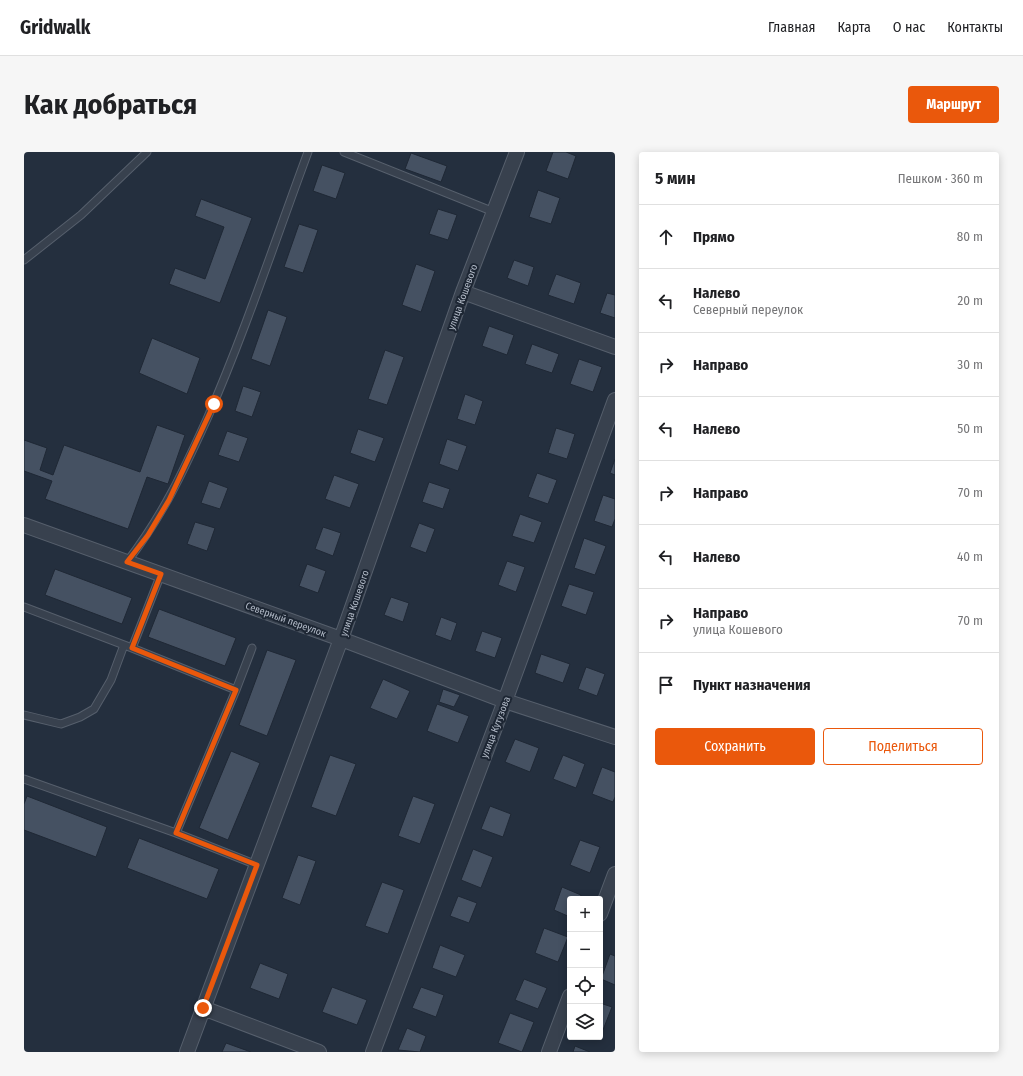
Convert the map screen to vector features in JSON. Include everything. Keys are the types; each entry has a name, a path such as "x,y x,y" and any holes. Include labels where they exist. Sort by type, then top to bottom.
{"street":[{"name":"улица Кошевого","path":"187,1052 341,639 463,292 517,152"},
{"path":"463,292 615,347"},
{"name":"улица Кутузова","path":"373,1052 505,701 615,400"},
{"name":"Северный переулок","path":"24,525 341,639 505,701 615,737"},
{"path":"603,906 615,874"},
{"path":"549,1052 567,1004"},
{"path":"203,1008 319,1052"}],"lane":[{"path":"24,260 81,215 147,152"},
{"path":"127,562 148,535 169,500 211,410 233,357 308,152"},
{"path":"344,152 494,212"},
{"path":"132,648 161,574"},
{"path":"24,607 236,690"},
{"path":"24,715 61,724 80,717 94,709 103,697 112,680 124,645"},
{"path":"176,833 252,648"},
{"path":"24,779 176,833 257,865"}],"building":[{"path":"553,152 566,152 576,156 568,179 546,171"},
{"path":"411,153 447,166 441,182 405,169"},
{"path":"322,165 345,173 336,199 313,191"},
{"path":"538,190 560,198 551,224 529,217"},
{"path":"201,199 252,218 220,303 169,284 175,268 205,279 224,227 195,216"},
{"path":"438,209 457,215 448,240 429,234"},
{"path":"299,224 318,230 303,273 284,267"},
{"path":"514,260 534,267 528,286 507,278"},
{"path":"416,264 435,271 421,312 402,305"},
{"path":"556,274 581,283 574,304 548,295"},
{"path":"607,293 615,295 615,318 600,313"},
{"path":"268,310 287,317 270,366 251,359"},
{"path":"489,326 514,335 507,355 482,346"},
{"path":"152,338 200,358 187,394 139,373"},
{"path":"532,344 559,354 552,373 525,364"},
{"path":"385,350 404,357 387,405 368,399"},
{"path":"579,359 602,367 593,392 570,384"},
{"path":"243,386 261,392 252,417 235,411"},
{"path":"465,394 483,401 475,425 457,419"},
{"path":"157,425 185,435 168,484 147,477 128,529 45,499 52,481 24,471 24,440 47,448 40,470 53,475 64,445 140,472"},
{"path":"556,428 575,434 567,459 548,453"},
{"path":"358,429 384,438 375,462 350,453"},
{"path":"227,431 248,438 239,462 218,455"},
{"path":"447,439 467,446 458,471 439,464"},
{"path":"615,459 615,475 610,473"},
{"path":"537,473 557,480 548,504 528,497"},
{"path":"334,475 359,484 350,508 325,499"},
{"path":"209,481 228,488 220,509 201,503"},
{"path":"429,482 450,489 443,509 422,502"},
{"path":"603,495 615,499 615,519 612,527 594,521"},
{"path":"520,514 542,522 534,543 512,536"},
{"path":"195,522 215,528 207,551 187,544"},
{"path":"419,523 435,529 426,553 410,547"},
{"path":"323,527 341,533 333,556 315,549"},
{"path":"584,538 606,546 595,575 574,568"},
{"path":"507,561 525,567 516,592 498,585"},
{"path":"307,564 326,571 318,593 299,586"},
{"path":"55,569 132,598 122,624 45,595"},
{"path":"569,584 594,592 586,615 561,606"},
{"path":"391,597 409,603 403,622 384,615"},
{"path":"159,609 236,638 225,666 148,637"},
{"path":"441,617 457,623 451,641 435,635"},
{"path":"482,631 502,638 495,658 475,651"},
{"path":"267,650 296,660 267,736 239,725"},
{"path":"541,654 570,664 563,683 535,673"},
{"path":"586,667 605,674 597,696 578,689"},
{"path":"383,679 410,691 397,719 370,708"},
{"path":"443,689 460,695 454,707 439,702"},
{"path":"437,704 469,716 458,743 427,731"},
{"path":"515,739 539,748 530,772 505,762"},
{"path":"231,751 260,763 228,840 199,828"},
{"path":"330,755 356,764 336,816 311,807"},
{"path":"563,755 585,764 576,788 553,779"},
{"path":"602,767 615,772 615,797 613,802 592,794"},
{"path":"27,796 107,827 96,857 24,830 24,804"},
{"path":"413,796 435,804 420,844 398,836"},
{"path":"490,806 511,814 503,837 481,829"},
{"path":"139,838 219,869 207,899 127,868"},
{"path":"580,840 600,847 590,873 570,865"},
{"path":"473,849 493,857 481,888 461,880"},
{"path":"298,855 316,861 300,905 282,898"},
{"path":"382,882 404,890 388,934 365,926"},
{"path":"562,887 581,895 567,896 567,916 554,910"},
{"path":"458,896 477,903 469,923 450,916"},
{"path":"544,928 567,937 558,962 535,953"},
{"path":"440,945 465,955 456,977 432,968"},
{"path":"610,954 615,956 615,985 603,980 603,973"},
{"path":"260,963 288,974 279,999 250,988"},
{"path":"524,979 547,988 538,1009 515,1000"},
{"path":"332,987 367,1000 357,1025 322,1012"},
{"path":"421,987 444,995 436,1017 412,1008"},
{"path":"603,1004 612,1007 603,1030"},
{"path":"510,1013 534,1022 522,1052 498,1043"},
{"path":"407,1028 426,1036 420,1052 398,1050"},
{"path":"226,1043 251,1052 222,1052"},
{"path":"575,1046 590,1052 573,1052"}],"route":[{"path":"203,1008 257,865 176,833 236,690 132,648 161,574 127,562 148,535 169,500 214,404"}]}
